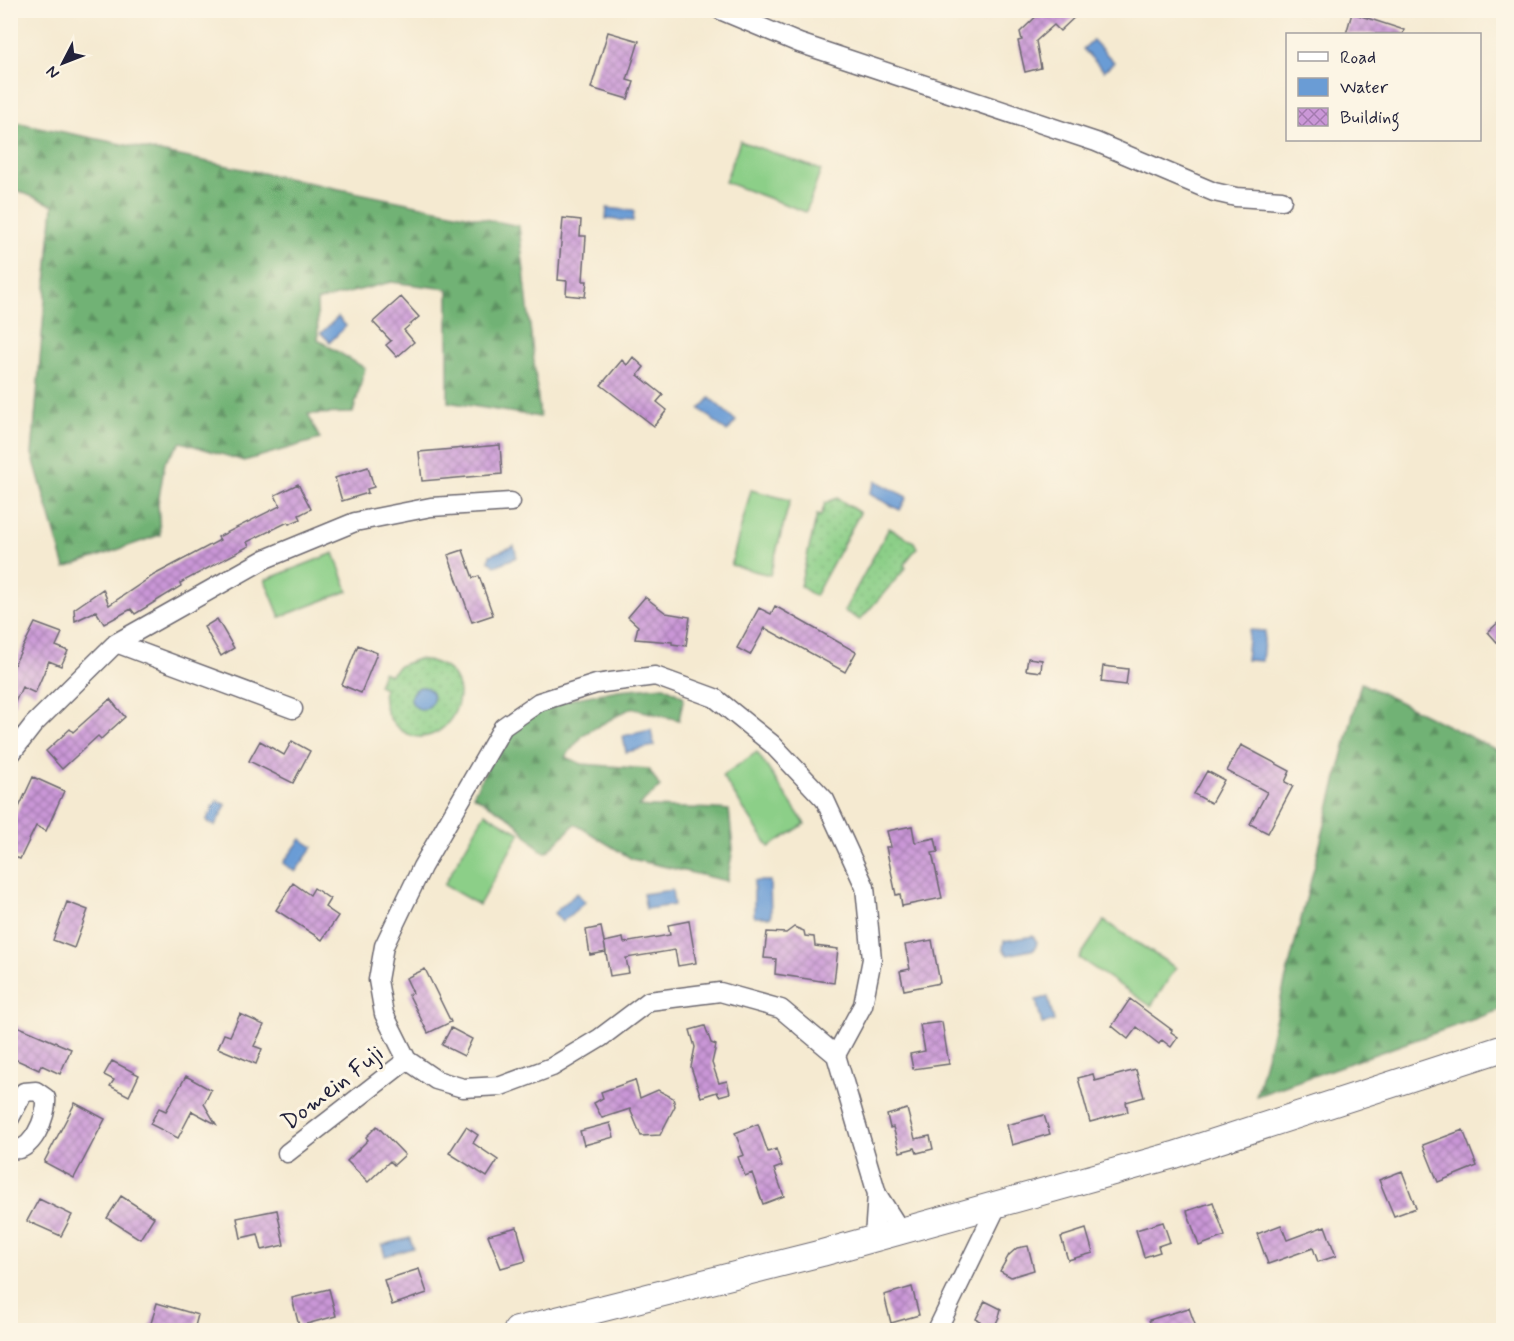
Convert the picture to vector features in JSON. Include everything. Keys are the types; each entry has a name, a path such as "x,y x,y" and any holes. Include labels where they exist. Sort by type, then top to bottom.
{"main road":[{"path":"517,1330 998,1204 1174,1155 1503,1048"}],"street":[{"path":"720,10 799,43 1096,142 1214,192 1236,197 1282,200"},
{"path":"10,755 34,724 116,643 265,559 355,522 431,507 511,502"},
{"path":"116,643 293,709"},
{"path":"836,1055 863,1005 872,959 865,887 825,800 772,744 715,698 656,676 596,684 539,702 502,727 422,867 384,946 378,980 384,1014 407,1060 436,1080 463,1088 501,1086 552,1067 600,1038 649,1001 720,992 781,1009 836,1055 877,1194 900,1230"},
{"name":"Domein Fuji","path":"287,1153 407,1060"},
{"path":"10,1118 17,1089 36,1091 46,1098 47,1106 28,1146 21,1150 10,1148"},
{"path":"874,1237 877,1194"},
{"path":"937,1330 998,1204"}],"green space":[{"path":"10,121 519,226 540,417 448,402 448,289 391,282 317,301 318,340 365,368 353,413 308,414 320,439 244,461 181,442 165,462 158,503 160,535 65,568 32,454 53,205 11,188"},
{"path":"740,141 821,170 806,212 725,182"},
{"path":"751,490 790,500 770,575 731,565"},
{"path":"837,498 860,513 815,596 800,586 817,515 821,516 825,503"},
{"path":"889,528 914,542 917,548 904,564 906,568 860,620 844,611"},
{"path":"334,553 348,591 280,617 265,580"},
{"path":"418,659 442,666 455,679 459,695 455,712 445,726 430,735 413,736 396,726 389,718 383,699 384,688 378,685 383,672 390,675 399,666"},
{"path":"1361,683 1503,753 1503,1009 1256,1096"},
{"path":"664,686 684,697 679,720 631,708 584,734 565,757 582,764 649,769 660,787 639,806 729,810 733,849 727,881 632,859 575,824 547,852 541,851 512,819 473,795 507,730 547,704 618,690"},
{"path":"757,752 805,824 769,847 722,776"},
{"path":"485,813 520,833 479,905 444,885"},
{"path":"1104,921 1176,968 1151,1006 1079,958"}],"water":[{"path":"1093,40 1114,62 1104,71 1083,49"},
{"path":"607,208 634,211 633,221 606,219"},
{"path":"338,317 346,326 330,342 321,333"},
{"path":"710,398 736,421 727,432 700,409"},
{"path":"876,481 907,497 900,510 869,494"},
{"path":"514,546 517,557 495,566 489,561 490,555"},
{"path":"1249,630 1265,631 1262,661 1246,660"},
{"path":"422,687 430,690 433,698 430,706 422,709 414,706 411,698 414,690"},
{"path":"651,730 654,746 626,752 623,736"},
{"path":"217,800 226,805 215,826 206,821"},
{"path":"301,839 313,847 295,872 283,863"},
{"path":"754,881 770,881 771,917 754,917"},
{"path":"672,890 674,905 646,909 643,894"},
{"path":"577,893 585,902 562,922 554,913"},
{"path":"1033,936 1037,942 1035,949 1008,955 1003,950 1004,941"},
{"path":"1048,997 1054,1021 1042,1024 1036,1000"},
{"path":"410,1238 413,1248 385,1256 382,1245"}],"building":[{"path":"1043,10 1082,10 1060,31 1054,25 1036,41 1041,68 1025,72 1018,41 1022,40 1020,32"},
{"path":"1352,13 1404,30 1403,33 1346,33"},
{"path":"608,32 639,41 627,80 634,82 628,99 591,88"},
{"path":"563,218 581,220 580,236 586,236 583,281 587,281 585,297 566,295 567,281 558,280"},
{"path":"401,297 419,317 404,330 414,342 397,357 386,345 391,341 373,322"},
{"path":"633,357 644,367 638,375 663,395 657,402 667,410 654,426 601,385 622,360 627,365"},
{"path":"500,445 502,474 422,481 419,452"},
{"path":"368,467 374,487 367,489 368,493 342,501 335,478"},
{"path":"298,484 311,509 299,515 301,519 289,524 288,522 247,542 249,546 180,583 181,586 135,614 131,609 104,624 96,611 75,621 74,609 103,589 109,605 154,575 220,540 218,537 280,506 275,495"},
{"path":"463,550 473,578 479,576 493,615 472,622 448,555"},
{"path":"645,597 666,613 690,617 686,646 672,644 672,642 635,639 638,626 628,617"},
{"path":"775,606 856,652 845,672 765,628 750,655 737,648 759,608 771,614"},
{"path":"1503,618 1503,649 1488,632"},
{"path":"217,619 234,648 221,656 204,627"},
{"path":"35,623 62,633 56,646 68,651 61,666 49,661 35,693 22,687 10,713 10,673"},
{"path":"358,645 377,653 361,693 342,685"},
{"path":"1028,658 1042,660 1041,672 1026,670"},
{"path":"1103,666 1128,669 1126,685 1101,682"},
{"path":"110,699 125,717 101,739 98,736 62,769 46,751 70,729 73,732"},
{"path":"260,741 284,755 292,741 310,751 293,783 249,761"},
{"path":"1241,745 1290,771 1285,782 1293,786 1268,833 1250,824 1267,792 1227,771"},
{"path":"1207,771 1224,780 1211,803 1194,794"},
{"path":"33,777 64,791 46,831 36,826 20,859 10,855 10,827"},
{"path":"912,826 915,842 935,838 938,852 932,853 942,898 902,906 900,894 896,895 886,847 891,847 887,831"},
{"path":"293,883 310,895 314,888 330,899 325,907 338,916 322,940 276,910"},
{"path":"67,902 88,910 74,948 53,940"},
{"path":"689,921 696,963 678,966 675,950 626,958 629,973 610,976 604,942 623,938 624,943 670,935 668,925"},
{"path":"601,927 606,952 590,955 586,930"},
{"path":"794,927 804,931 805,936 814,937 815,946 838,949 834,983 775,974 776,959 764,958 767,932 786,933"},
{"path":"932,940 940,983 904,990 900,971 910,969 905,945"},
{"path":"425,969 451,1022 428,1033 409,995 413,993 406,978"},
{"path":"1130,999 1178,1037 1171,1047 1162,1040 1159,1044 1137,1027 1128,1039 1112,1026"},
{"path":"240,1014 264,1025 254,1046 262,1049 256,1064 218,1048 224,1034 230,1036"},
{"path":"942,1022 949,1064 913,1069 910,1054 925,1051 920,1025"},
{"path":"10,1023 71,1049 60,1074 41,1065 39,1070 10,1057"},
{"path":"705,1026 711,1043 716,1045 712,1063 719,1083 727,1081 730,1093 719,1096 717,1092 701,1097 691,1067 695,1047 690,1030"},
{"path":"451,1028 472,1039 464,1056 442,1045"},
{"path":"112,1061 139,1075 129,1096 110,1086 114,1080 104,1075"},
{"path":"1136,1070 1144,1097 1126,1102 1128,1112 1090,1122 1078,1078 1093,1074 1095,1081"},
{"path":"186,1076 211,1090 204,1104 216,1124 192,1111 178,1138 150,1124 159,1108 166,1111"},
{"path":"635,1080 640,1098 658,1090 673,1098 675,1106 660,1135 641,1136 630,1109 602,1118 594,1103 603,1098 601,1092"},
{"path":"75,1103 105,1119 74,1178 44,1162"},
{"path":"907,1109 915,1139 930,1136 933,1149 917,1153 915,1148 900,1152 887,1115"},
{"path":"1044,1115 1050,1134 1012,1145 1007,1125"},
{"path":"610,1123 614,1137 584,1145 580,1131"},
{"path":"758,1124 768,1152 776,1149 782,1166 774,1169 784,1196 763,1204 752,1173 745,1176 738,1157 744,1155 735,1133"},
{"path":"377,1126 405,1155 394,1165 390,1161 368,1182 347,1161 368,1140 366,1137"},
{"path":"466,1127 478,1135 473,1143 498,1160 487,1177 449,1153"},
{"path":"1463,1130 1477,1166 1438,1182 1423,1145"},
{"path":"1402,1171 1416,1208 1394,1216 1379,1180"},
{"path":"121,1196 154,1217 140,1239 107,1218"},
{"path":"39,1199 72,1215 61,1236 27,1221"},
{"path":"1213,1202 1225,1236 1199,1246 1187,1211"},
{"path":"277,1210 284,1245 262,1250 258,1234 241,1238 237,1218"},
{"path":"1163,1222 1170,1242 1158,1246 1160,1252 1144,1257 1136,1230"},
{"path":"1281,1225 1287,1240 1325,1226 1336,1256 1318,1262 1313,1248 1268,1264 1257,1234"},
{"path":"517,1227 526,1261 501,1268 488,1235"},
{"path":"1086,1229 1093,1253 1068,1260 1061,1237"},
{"path":"1028,1246 1034,1270 1011,1277 1000,1271 1009,1255 1017,1248"},
{"path":"419,1269 427,1293 392,1305 384,1280"},
{"path":"912,1287 919,1315 891,1323 884,1295"},
{"path":"329,1289 336,1316 299,1326 292,1298"},
{"path":"985,1301 1001,1309 999,1317 993,1330 976,1330 980,1321 976,1319"},
{"path":"157,1303 198,1315 194,1330 149,1330"},
{"path":"1189,1308 1197,1330 1153,1330 1149,1320"}]}
